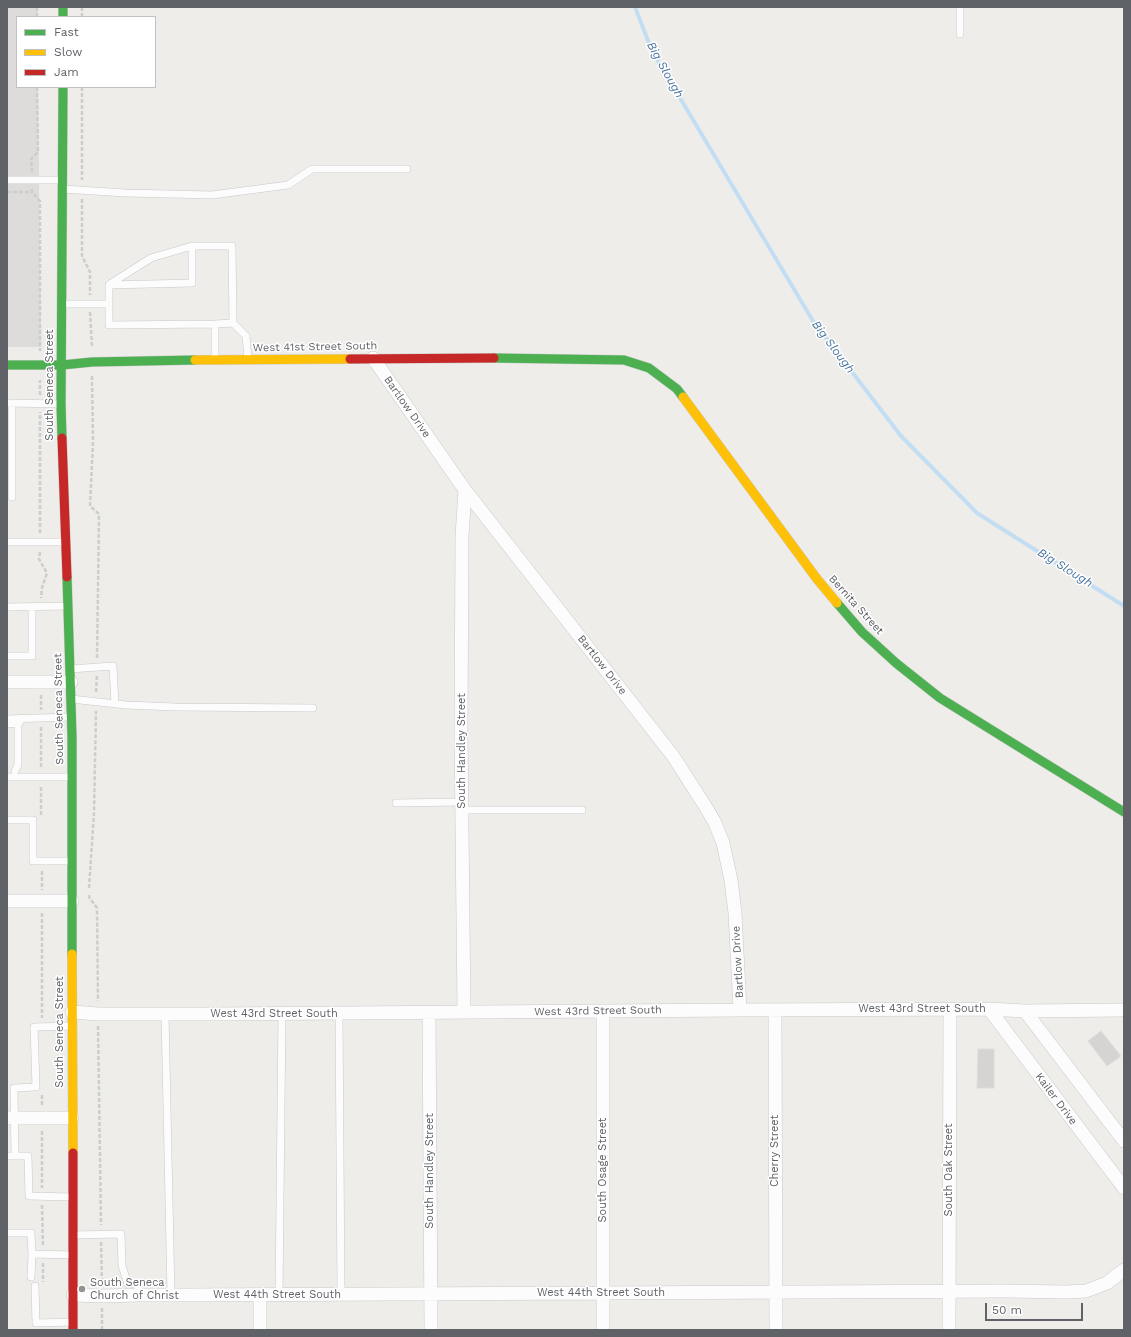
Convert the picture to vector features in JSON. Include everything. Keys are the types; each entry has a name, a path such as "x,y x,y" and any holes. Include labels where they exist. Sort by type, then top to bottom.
{"street":[{"name":"South Seneca Street","path":"63,88 61,404 71,699 73,1326"},
{"name":"West 41st Street South","path":"7,365 62,365 92,362 373,358 624,360"},
{"name":"Bartlow Drive","path":"373,358 465,490 673,756 707,808 723,843 731,880 736,912 740,1010"},
{"name":"Bernita Street","path":"624,360 649,368 677,389 817,579 862,632 890,658 940,698 1124,812"},
{"name":"South Handley Street","path":"464,1012 462,549 465,490"},
{"path":"7,682 41,682 70,675"},
{"path":"7,901 72,901"},
{"name":"West 43rd Street South","path":"72,1012 282,1014 950,1009 1025,1011 1124,1010"},
{"name":"South Oak Street","path":"949,1330 950,1009"},
{"name":"Kailer Drive","path":"989,1009 1124,1188"},
{"name":"Cherry Street","path":"775,1010 776,1330"},
{"name":"South Osage Street","path":"603,1011 603,1330"},
{"path":"1025,1011 1124,1141"},
{"name":"South Handley Street","path":"429,1013 431,1330"},
{"path":"11,1118 72,1118"},
{"name":"West 44th Street South","path":"73,1295 949,1291 1066,1292 1086,1291 1107,1284 1124,1270"},
{"path":"260,1295 260,1330"}],"lane":[{"path":"960,7 960,34"},
{"path":"7,180 32,180 125,193 212,195 288,185 312,169 407,169"},
{"path":"109,285 192,283 192,246"},
{"path":"109,285 151,258 192,246 232,246 233,323 246,336 248,360"},
{"path":"109,285 109,325 233,323"},
{"path":"62,304 109,304"},
{"path":"215,324 215,360"},
{"path":"12,497 9,403 61,404"},
{"path":"7,542 66,542"},
{"path":"7,607 68,606"},
{"path":"7,656 32,656 32,607"},
{"path":"70,675 113,666 115,704"},
{"path":"71,699 115,704 175,707 313,708"},
{"path":"7,719 71,717"},
{"path":"7,724 18,723 24,718"},
{"path":"15,771 18,766 18,723"},
{"path":"7,771 15,771 25,777"},
{"path":"7,777 72,777"},
{"path":"396,803 582,810"},
{"path":"7,820 33,820 33,860 72,860"},
{"path":"339,1013 341,1294"},
{"path":"165,1014 171,1295"},
{"path":"279,1294 282,1014"},
{"path":"15,1156 11,1118 14,1088 36,1087 34,1027 72,1026"},
{"path":"7,1156 28,1156 29,1196 72,1197"},
{"path":"7,1233 31,1233 31,1277"},
{"path":"73,1234 121,1234 122,1266 128,1284 138,1284 138,1294"},
{"path":"32,1254 73,1255"},
{"path":"35,1286 36,1323 73,1326"}],"path":[{"path":"38,88 38,152 31,159 32,192 40,201 40,560 47,573 42,588 41,607"},
{"path":"7,192 32,192"},
{"path":"41,682 41,821"},
{"path":"42,860 42,1026"},
{"path":"42,1088 43,1285"}],"shaded area":[{"path":"7,7 37,7 38,16 16,16 16,88 38,88 41,347 7,347"}],"building":[{"path":"1101,1031 1121,1056 1107,1066 1088,1041"},
{"path":"978,1049 994,1049 994,1088 977,1088"}],"waterway":[{"name":"Big Slough","path":"635,7 652,51 813,321 901,436 977,513 1124,606"}],"traffic: fast":[{"path":"63,7 63,16"},
{"path":"62,438 63,88"},
{"path":"494,358 624,360 649,368 677,389 683,397"},
{"path":"7,365 62,365 92,362 195,360"},
{"path":"67,577 72,737 72,954"},
{"path":"837,603 862,632 896,663 940,698 1124,812"}],"traffic: slow":[{"path":"195,360 350,359"},
{"path":"683,397 817,579 837,603"},
{"path":"72,954 73,1153"}],"traffic: jam":[{"path":"350,359 494,358"},
{"path":"62,438 67,577"},
{"path":"73,1153 73,1330"}],"place":[{"name":"South Seneca Church of Christ","path":"82,1289"}]}
